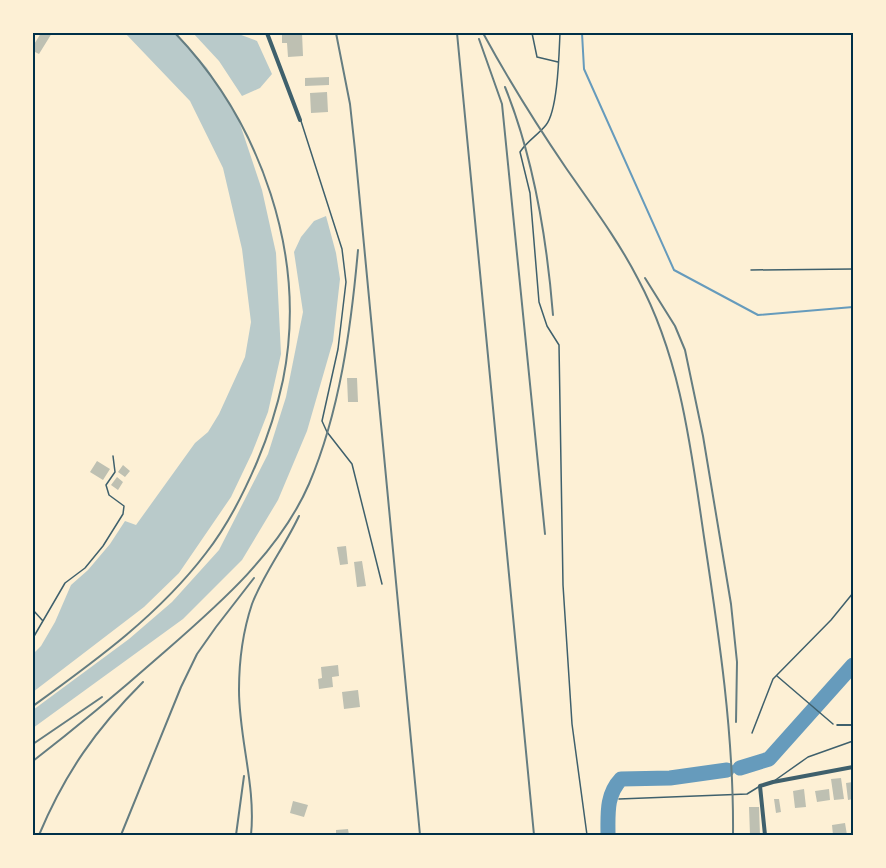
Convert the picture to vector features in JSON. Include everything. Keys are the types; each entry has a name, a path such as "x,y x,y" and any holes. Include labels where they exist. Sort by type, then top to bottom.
{"street":[{"path":"267,33 300,120"},
{"path":"765,835 760,786 853,767"}],"lane":[{"path":"532,33 537,57 559,62"},
{"path":"560,33 559,62 552,114 546,125 526,142 520,152 530,193 539,302 547,326 559,345 564,597 572,724 587,835"},
{"path":"300,120 342,249 346,282 338,349 322,421 327,432 352,464 382,584"},
{"path":"751,270 853,269"},
{"path":"33,638 65,583 85,567 103,546 123,514 124,506 109,495 106,485 115,472 113,456"},
{"path":"752,732 773,679 831,620 853,592"},
{"path":"33,610 43,622"},
{"path":"776,676 833,724"},
{"path":"772,782 808,757 853,741"},
{"path":"619,799 747,794 760,786"}],"path":[{"path":"833,724 853,725"}],"shaded area":[{"path":"125,33 176,33 207,68 239,121 262,190 276,253 281,354 268,412 252,453 231,497 179,573 144,607 33,692 33,654 41,646 55,622 71,585 88,570 110,544 125,521 136,525 195,443 208,432 219,414 245,357 251,322 242,249 223,168 190,101"},
{"path":"193,33 236,33 257,41 272,74 260,88 242,96 219,61"},
{"path":"326,216 340,279 333,341 307,431 278,500 242,560 183,619 33,728 33,710 129,639 172,602 219,550 268,454 286,397 303,312 294,252 301,237 314,221"}],"building":[{"path":"41,33 52,33 39,54 33,51 33,46"},
{"path":"302,33 303,56 288,57 287,43 282,43 282,35"},
{"path":"329,77 329,85 305,86 305,78"},
{"path":"327,92 328,112 311,113 310,93"},
{"path":"347,378 357,378 358,402 348,402"},
{"path":"97,461 110,469 103,480 90,472"},
{"path":"123,465 130,471 125,477 118,472"},
{"path":"117,477 123,482 118,490 111,485"},
{"path":"346,546 348,564 340,565 337,547"},
{"path":"362,561 366,586 357,587 354,562"},
{"path":"338,665 339,676 332,677 333,687 319,689 318,679 322,678 321,667"},
{"path":"358,690 360,707 344,709 342,692"},
{"path":"841,778 844,799 834,800 831,779"},
{"path":"853,782 853,799 848,800 846,783"},
{"path":"804,789 806,807 795,808 793,791"},
{"path":"829,789 830,800 817,802 815,791"},
{"path":"774,799 779,799 781,812 776,813"},
{"path":"293,801 308,805 304,817 290,813"},
{"path":"749,807 759,807 760,835 750,835"},
{"path":"845,823 847,835 833,835 832,825"},
{"path":"348,829 349,835 336,835 336,830"}],"waterway":[{"path":"582,33 584,69 674,270 758,315 853,307"},
{"path":"740,768 769,759 853,665"},
{"path":"608,835 610,798 621,779 670,778 727,770"}],"railway":[{"path":"33,706 103,654 147,617 188,576 206,553 228,521 252,474 268,432 283,380 289,333 289,286 282,239 271,194 254,150 232,108 205,69 175,33"},
{"path":"336,33 350,104 355,150 420,835"},
{"path":"457,33 534,835"},
{"path":"483,33 533,118 622,250 653,309 665,341 689,438 715,611 731,760 733,835"},
{"path":"479,39 502,104 545,534"},
{"path":"505,87 531,170 543,229 553,315"},
{"path":"33,761 183,636 245,577 281,533 309,484 329,428 348,339 358,250"},
{"path":"645,278 675,326 685,350 703,436 731,604 737,662 736,722"},
{"path":"251,835 251,799 240,708 239,679 242,647 252,604 268,570 299,516"},
{"path":"121,835 181,687 197,654 254,578"},
{"path":"39,835 60,792 83,753 111,717 143,682"},
{"path":"33,744 102,697"},
{"path":"236,835 244,776"}]}
